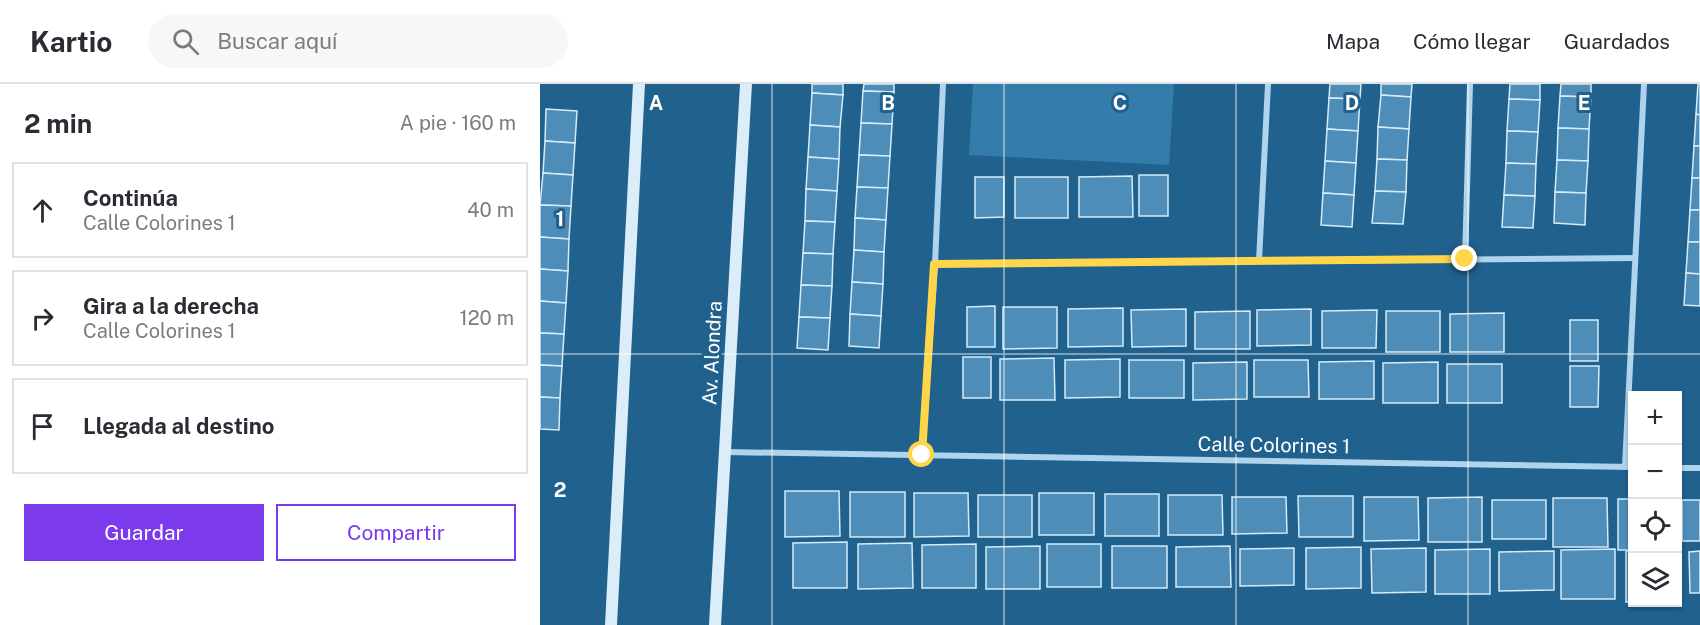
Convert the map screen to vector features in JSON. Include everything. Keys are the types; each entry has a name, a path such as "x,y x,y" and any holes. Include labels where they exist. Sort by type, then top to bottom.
{"main road":[{"path":"611,625 639,84"},
{"name":"Av. Alondra","path":"715,625 746,84"}],"street":[{"path":"922,455 943,84"},
{"path":"1259,261 1268,84"},
{"path":"1465,259 1470,84"},
{"path":"1625,467 1644,84"},
{"path":"934,264 1635,258"},
{"name":"Calle Colorines 1","path":"725,452 1625,467"},
{"path":"1682,468 1700,468"}],"shaded area":[{"path":"973,84 1174,84 1169,165 969,155"}],"building":[{"path":"812,84 843,84 843,95 812,93"},
{"path":"864,84 894,84 894,92 863,91"},
{"path":"1330,84 1361,84 1360,99 1329,98"},
{"path":"1381,84 1412,84 1411,97 1381,95"},
{"path":"1510,84 1540,84 1540,100 1509,99"},
{"path":"1561,84 1591,84 1591,97 1560,96"},
{"path":"1698,84 1700,84 1700,115 1696,114"},
{"path":"863,91 894,92 892,124 861,123"},
{"path":"812,93 843,95 840,127 810,125"},
{"path":"1381,95 1411,97 1409,129 1378,127"},
{"path":"1560,96 1591,97 1589,129 1558,128"},
{"path":"1329,98 1360,99 1358,131 1327,129"},
{"path":"1509,99 1540,100 1538,132 1507,131"},
{"path":"546,109 577,111 575,143 545,141"},
{"path":"1696,114 1700,115 1700,146 1694,146"},
{"path":"861,123 892,124 890,156 859,155"},
{"path":"810,125 840,127 839,159 808,157"},
{"path":"1378,127 1409,129 1407,160 1377,159"},
{"path":"1558,128 1589,129 1588,161 1557,160"},
{"path":"1327,129 1358,131 1356,163 1325,161"},
{"path":"1507,131 1538,132 1536,164 1506,163"},
{"path":"545,141 575,143 573,175 543,173"},
{"path":"1694,146 1700,146 1700,178 1692,178"},
{"path":"859,155 890,156 888,188 857,187"},
{"path":"808,157 839,159 837,191 806,189"},
{"path":"1377,159 1407,160 1406,192 1375,191"},
{"path":"1557,160 1588,161 1586,193 1555,192"},
{"path":"1325,161 1356,163 1354,195 1323,193"},
{"path":"1506,163 1536,164 1535,196 1504,195"},
{"path":"543,173 573,175 571,206 540,205"},
{"path":"1139,175 1168,175 1168,216 1139,216"},
{"path":"1132,176 1133,217 1079,217 1079,177"},
{"path":"975,177 1004,177 1004,217 975,218"},
{"path":"1015,177 1068,177 1068,218 1015,218"},
{"path":"1692,178 1700,178 1700,210 1690,210"},
{"path":"857,187 888,188 886,220 855,218"},
{"path":"806,189 837,191 835,222 805,221"},
{"path":"1375,191 1406,192 1403,224 1372,223"},
{"path":"1555,192 1586,193 1585,225 1554,223"},
{"path":"1323,193 1354,195 1352,227 1321,225"},
{"path":"1504,195 1535,196 1533,228 1502,227"},
{"path":"540,205 571,206 569,239 540,237"},
{"path":"1690,210 1700,210 1700,242 1688,242"},
{"path":"855,218 886,220 884,252 854,250"},
{"path":"805,221 835,222 833,254 803,253"},
{"path":"540,237 569,239 568,271 540,269"},
{"path":"1688,242 1700,242 1700,274 1686,273"},
{"path":"854,250 884,252 883,284 852,282"},
{"path":"803,253 833,254 832,286 801,285"},
{"path":"540,269 568,271 566,303 540,301"},
{"path":"1686,273 1700,274 1700,306 1684,305"},
{"path":"852,282 883,284 881,316 850,314"},
{"path":"801,285 832,286 830,318 799,317"},
{"path":"540,301 566,303 564,334 540,333"},
{"path":"995,306 995,347 967,347 967,307"},
{"path":"1003,307 1057,307 1057,348 1003,349"},
{"path":"1123,308 1123,346 1068,347 1068,309"},
{"path":"1186,309 1186,346 1132,347 1131,310"},
{"path":"1311,309 1311,345 1257,346 1257,310"},
{"path":"1377,310 1376,348 1322,348 1322,311"},
{"path":"1250,311 1250,349 1195,349 1195,312"},
{"path":"1386,311 1440,311 1440,352 1386,352"},
{"path":"1504,313 1504,352 1450,352 1450,314"},
{"path":"850,314 881,316 879,348 849,346"},
{"path":"799,317 830,318 828,350 797,348"},
{"path":"1570,320 1598,320 1598,361 1570,361"},
{"path":"540,333 564,334 562,366 540,365"},
{"path":"963,357 991,357 991,398 963,398"},
{"path":"1054,358 1055,400 1000,400 1000,359"},
{"path":"1120,359 1120,397 1065,398 1065,360"},
{"path":"1129,360 1184,360 1184,398 1129,398"},
{"path":"1254,360 1308,360 1309,397 1254,397"},
{"path":"1374,361 1374,399 1319,399 1319,362"},
{"path":"1247,362 1247,399 1193,400 1193,363"},
{"path":"1438,362 1438,403 1383,403 1383,363"},
{"path":"1447,364 1502,364 1502,403 1447,403"},
{"path":"540,365 562,366 560,398 540,397"},
{"path":"1570,366 1599,366 1598,407 1570,407"},
{"path":"540,397 560,398 559,430 540,429"},
{"path":"785,491 839,491 840,536 785,537"},
{"path":"850,492 905,492 905,537 850,537"},
{"path":"914,493 968,493 969,536 914,537"},
{"path":"1039,493 1094,493 1094,535 1039,535"},
{"path":"1105,494 1159,494 1159,536 1105,536"},
{"path":"978,495 1032,495 1032,537 978,537"},
{"path":"1168,495 1222,495 1223,535 1168,535"},
{"path":"1298,496 1353,496 1353,537 1299,537"},
{"path":"1232,497 1286,497 1287,533 1232,534"},
{"path":"1364,497 1418,497 1419,540 1364,541"},
{"path":"1482,497 1482,542 1428,542 1428,498"},
{"path":"1553,498 1607,498 1608,547 1553,547"},
{"path":"1618,499 1628,499 1628,550 1618,550"},
{"path":"1492,500 1546,500 1546,539 1492,539"},
{"path":"1682,500 1700,500 1700,541 1682,541"},
{"path":"847,542 847,588 793,588 793,543"},
{"path":"912,543 913,588 858,589 858,544"},
{"path":"976,544 976,588 922,588 922,545"},
{"path":"1047,544 1101,544 1101,587 1047,587"},
{"path":"1040,546 1040,589 986,589 986,547"},
{"path":"1112,546 1167,546 1167,588 1112,588"},
{"path":"1230,546 1231,587 1176,587 1176,547"},
{"path":"1361,547 1361,588 1306,589 1306,548"},
{"path":"1294,548 1294,585 1240,586 1240,549"},
{"path":"1426,548 1426,592 1372,593 1371,549"},
{"path":"1490,549 1490,594 1435,594 1435,550"},
{"path":"1615,549 1615,599 1561,599 1561,550"},
{"path":"1554,551 1554,590 1499,591 1499,552"},
{"path":"1626,551 1628,551 1628,602 1626,602"},
{"path":"1700,551 1700,593 1690,593 1689,552"}],"route":[{"path":"922,455 934,264 1465,259"}]}
